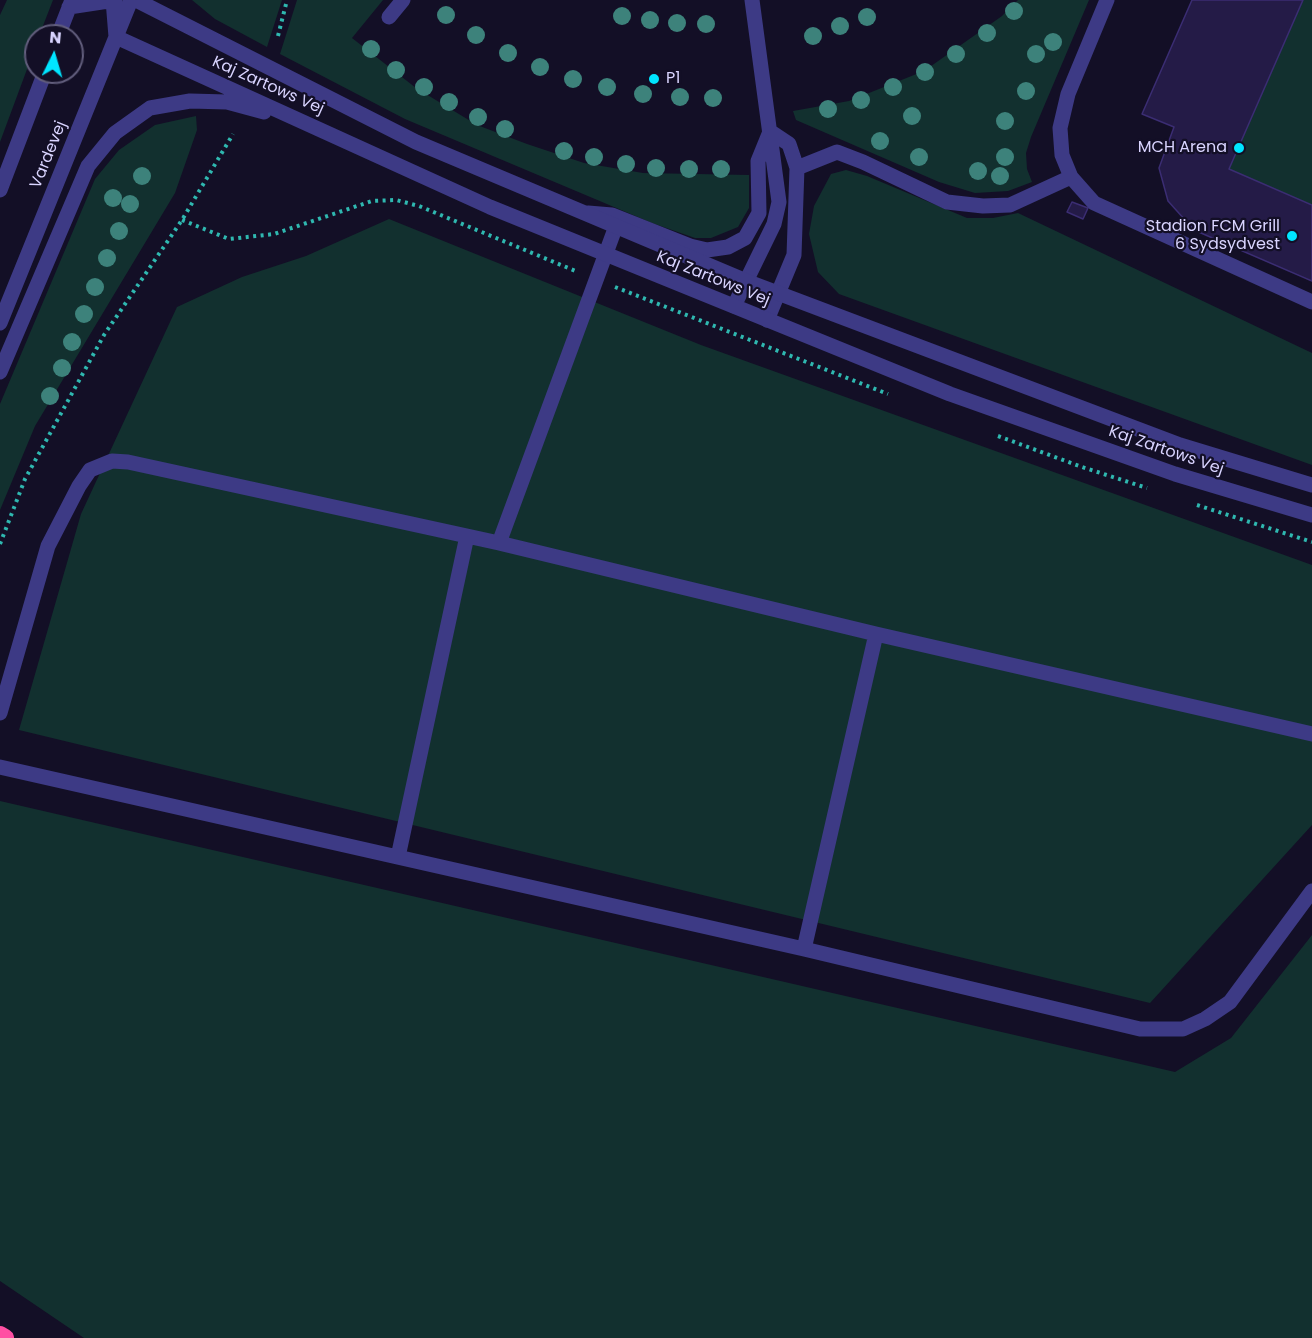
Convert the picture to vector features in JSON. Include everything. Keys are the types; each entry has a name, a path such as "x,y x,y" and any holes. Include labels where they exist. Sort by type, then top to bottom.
{"highway":[{"path":"0,1335 5,1338"}],"street":[{"path":"62,24 70,3 113,0 116,37"},
{"name":"Vardevej","path":"0,323 130,0"},
{"name":"Kaj Zartows Vej","path":"136,0 416,142 746,281 1180,445 1312,485"},
{"path":"389,17 404,0"},
{"path":"734,306 774,224 779,202 752,0"},
{"path":"1107,0 1068,94 1060,128 1062,155 1071,177 1094,203 1312,302"},
{"name":"Kaj Zartows Vej","path":"116,37 490,207 950,394 1175,474 1312,515"},
{"name":"Vardevej","path":"0,190 40,84"},
{"path":"0,372 88,166 114,133 150,108 190,101 227,102 305,122"},
{"path":"584,213 612,215 690,246 708,250 728,247 745,238 759,213 758,161 771,132"},
{"path":"767,320 794,255 797,168 789,144 771,132"},
{"path":"797,168 837,152 947,202 983,206 1010,205 1071,177"},
{"path":"499,543 616,226"},
{"path":"0,713 48,546 79,486 90,470 112,461 128,462 499,543 876,634 1312,734"},
{"path":"398,857 467,536"},
{"path":"804,949 876,634"},
{"path":"0,767 804,949 1140,1029 1183,1029 1205,1019 1230,1002 1312,891"}],"path":[{"path":"278,36 287,0"},
{"path":"0,544 25,479 104,334 182,220 233,134"},
{"path":"182,220 229,239 274,234 372,201 396,200 419,206 728,333 894,396"},
{"path":"993,434 1148,489"},
{"path":"1191,503 1312,542"}],"green space":[{"path":"7,0 53,0 44,24 24,24 24,77 0,142 0,15"},
{"path":"192,0 282,0 267,47 215,19"},
{"path":"297,0 383,0 352,38 416,88 477,125 584,163 643,173 749,175 749,208 738,227 711,238 695,238 652,223 405,119 280,54"},
{"path":"1018,0 1089,0 1031,137 1026,153 1027,169 1032,182 1008,191 975,193 939,182 796,120 793,111 849,101 924,71 1002,16"},
{"name":"MCH Arena","path":"1192,0 1312,0 1312,281 1194,230 1168,201 1159,168 1174,127 1142,114"},
{"path":"196,116 197,130 175,193 35,426 0,510 0,404 95,179 119,150 155,125"},
{"path":"846,170 867,176 967,218 993,218 1018,213 1312,353 1312,465 839,294 818,272 809,234 814,206 831,174"},
{"path":"389,219 701,345 1312,565 1312,825 1150,1003 19,730 81,514 177,307 242,277 306,256"},
{"path":"0,801 1175,1072 1231,1038 1312,935 1312,1338 84,1338 0,1281"}],"building":[{"name":"MCH Arena","path":"1192,0 1303,0 1229,169 1312,205 1312,281 1194,230 1168,201 1159,168 1174,127 1142,114"},
{"path":"1072,202 1088,208 1083,219 1067,212"}],"place":[{"name":"P1","path":"654,79"},
{"name":"MCH Arena","path":"1239,148"},
{"name":"Stadion FCM Grill 6 Sydsydvest","path":"1292,236"}]}
